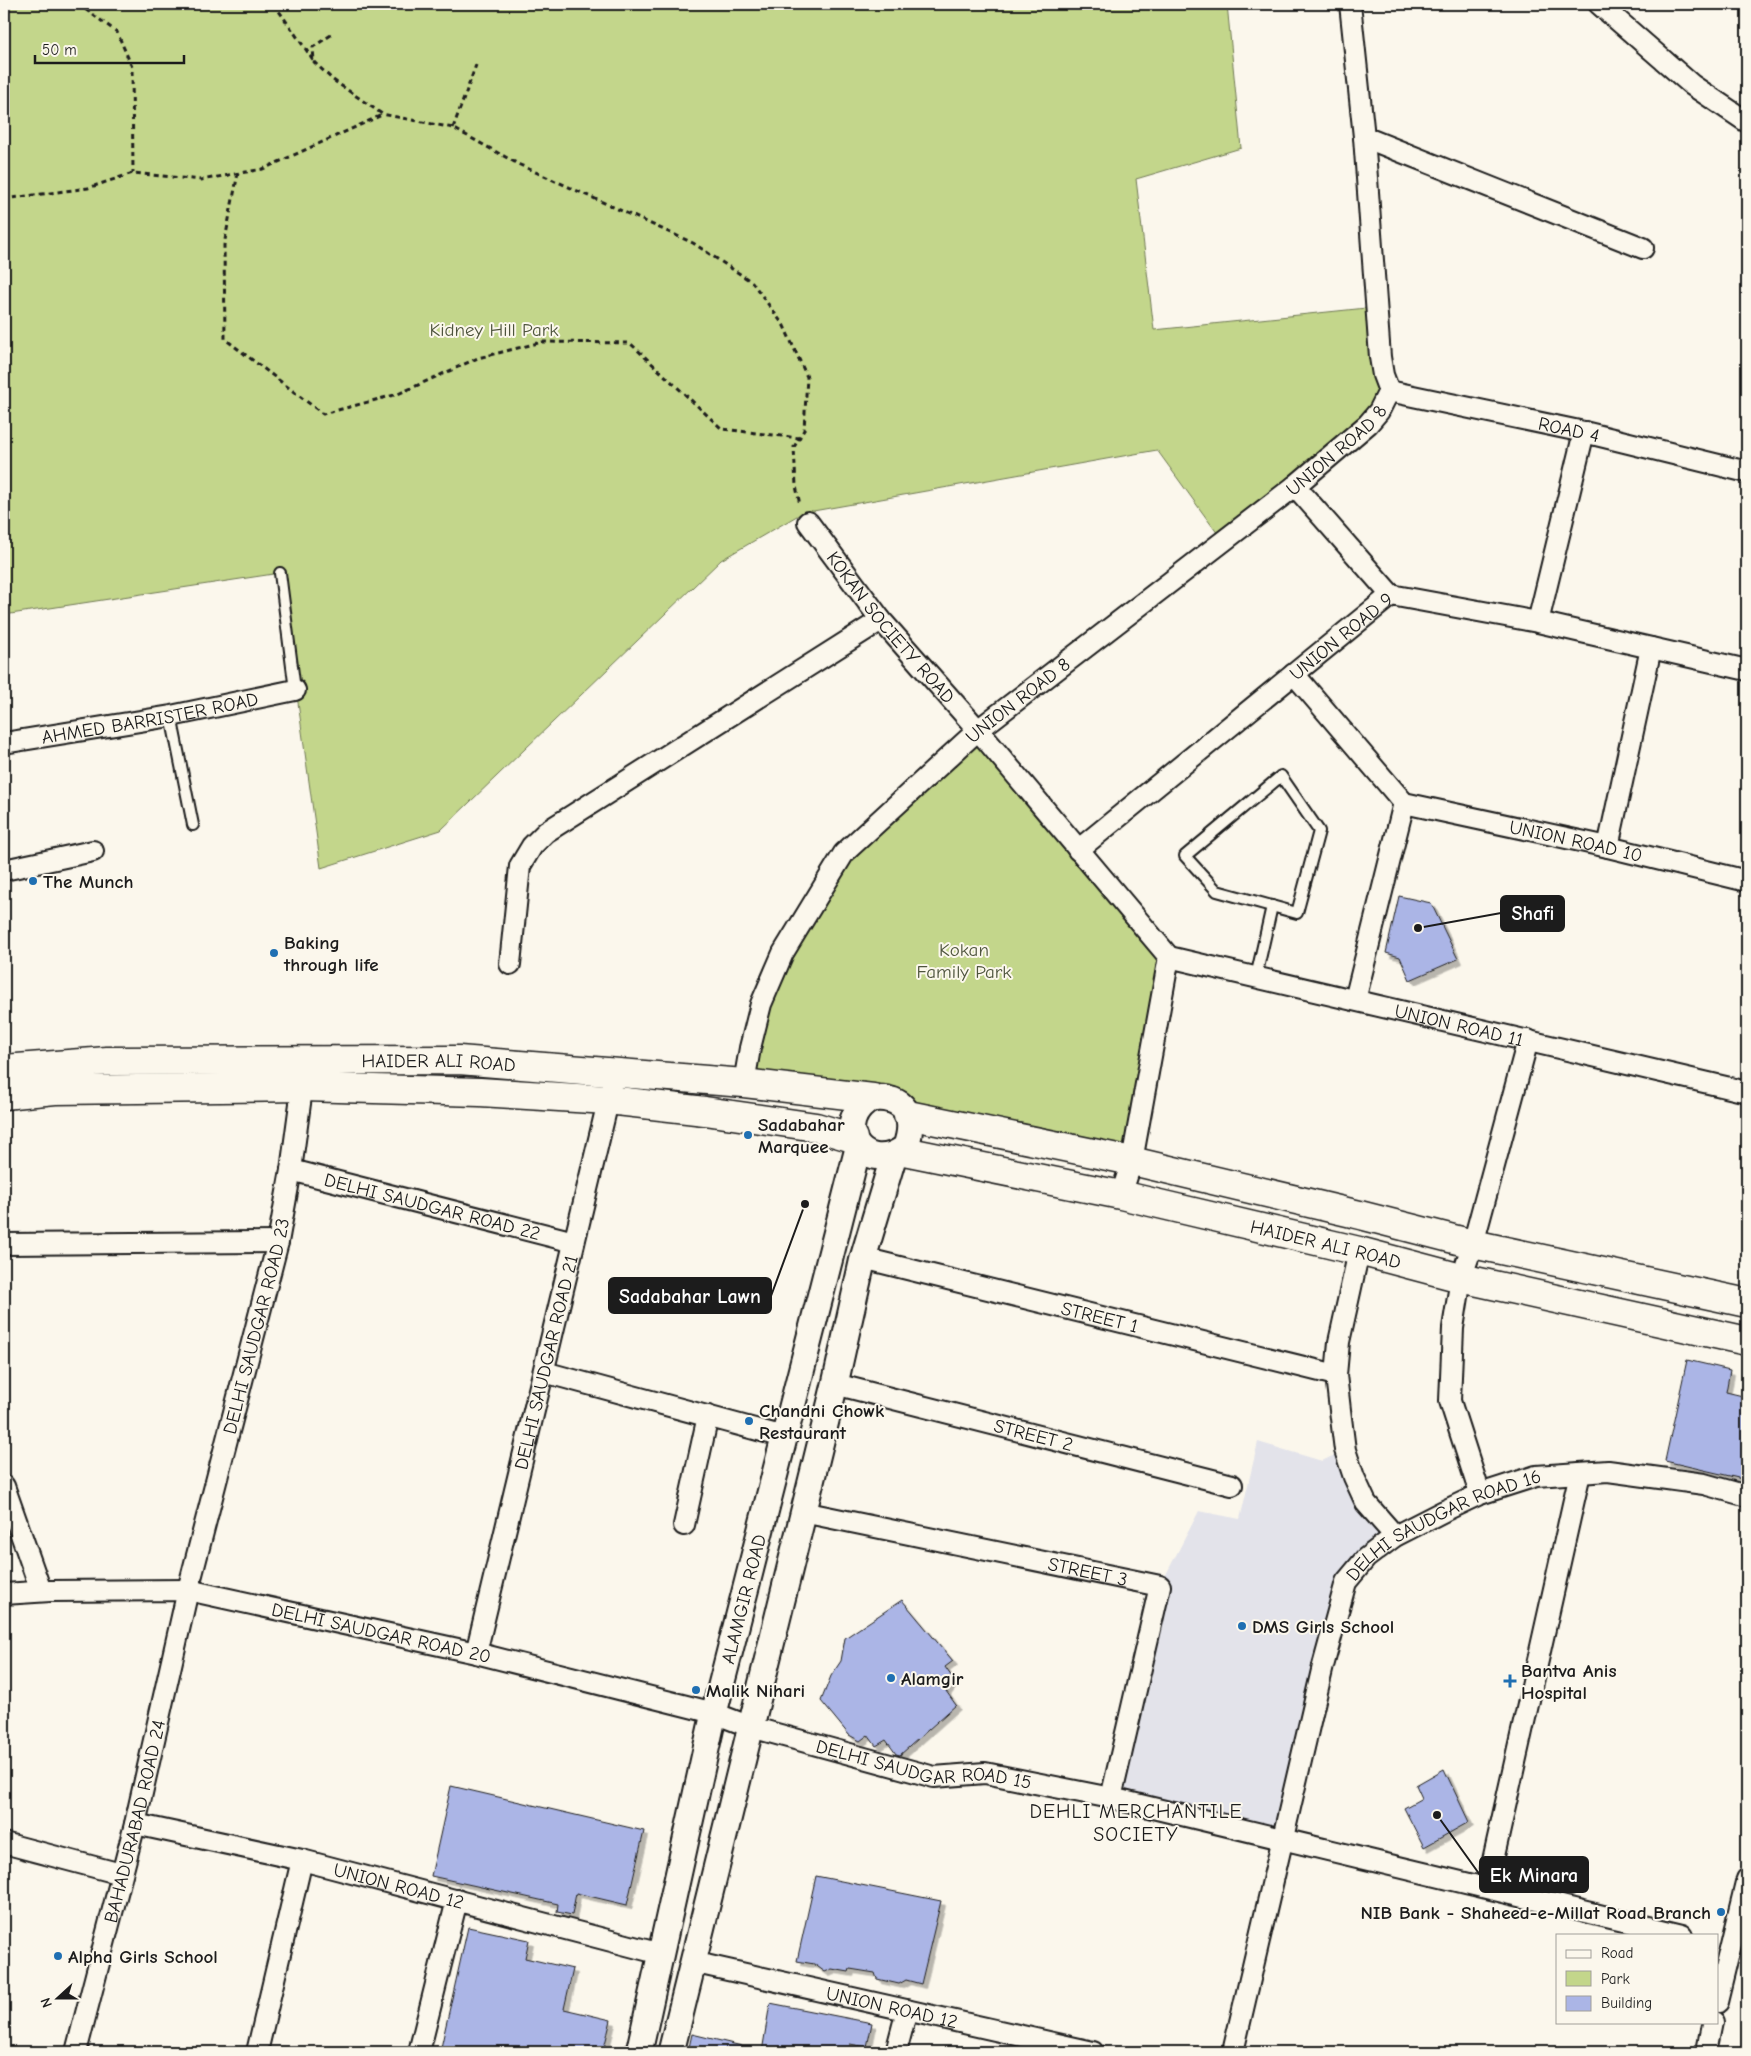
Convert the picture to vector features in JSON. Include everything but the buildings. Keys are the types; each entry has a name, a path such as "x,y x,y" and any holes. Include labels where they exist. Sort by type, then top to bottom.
{"main road":[{"name":"HAIDER ALI ROAD","path":"4,1069 107,1061 459,1060 744,1083 873,1098"},
{"name":"HAIDER ALI ROAD","path":"4,1094 55,1090 303,1087 480,1092 608,1100 816,1127 856,1143"},
{"name":"HAIDER ALI ROAD","path":"908,1115 1132,1162 1360,1215 1473,1244 1747,1303"},
{"name":"HAIDER ALI ROAD","path":"899,1153 1121,1195 1359,1251 1461,1278 1747,1341"}],"street":[{"path":"1350,4 1364,137 1380,357 1389,391"},
{"path":"1599,4 1692,85 1747,122"},
{"path":"1364,137 1643,248"},
{"name":"ROAD 4","path":"1389,391 1584,432 1747,472"},
{"name":"UNION ROAD 8","path":"744,1083 750,1048 764,996 783,953 844,853 978,730 1295,486 1368,424 1379,411 1389,391"},
{"path":"1538,622 1584,432"},
{"path":"1295,486 1391,595"},
{"name":"KOKAN SOCIETY ROAD","path":"808,522 881,620 978,730 1170,957"},
{"name":"UNION ROAD 9","path":"1078,850 1391,595 1538,622 1747,670"},
{"path":"510,964 520,866 532,846 541,837 881,620"},
{"path":"1608,847 1650,648"},
{"path":"1294,674 1404,803 1355,1000"},
{"name":"AHMED BARRISTER ROAD","path":"4,743 171,716 295,690"},
{"name":"UNION ROAD 10","path":"1404,803 1608,847 1747,881"},
{"path":"4,870 93,851"},
{"path":"1121,1195 1132,1162 1170,957"},
{"name":"UNION ROAD 11","path":"1170,957 1747,1092"},
{"path":"1480,1494 1450,1401 1453,1328 1461,1278 1473,1244 1528,1040"},
{"name":"DELHI SAUDGAR ROAD 23","path":"188,1590 278,1242 292,1170 305,1060"},
{"name":"DELHI SAUDGAR ROAD 21","path":"476,1653 616,1072"},
{"path":"873,1098 884,1098 894,1101 902,1106 908,1115 911,1124 910,1135 899,1153 876,1158 856,1143 851,1128 855,1113 862,1105 873,1098"},
{"name":"ALAMGIR ROAD","path":"639,2052 714,1714 856,1143"},
{"name":"ALAMGIR ROAD","path":"671,2052 835,1384 863,1258 899,1153"},
{"name":"DELHI SAUDGAR ROAD 22","path":"292,1170 574,1242"},
{"path":"4,1244 278,1242"},
{"path":"1359,1251 1344,1310 1336,1375 1345,1450 1354,1477 1366,1503 1395,1536"},
{"name":"STREET 1","path":"863,1258 1336,1375"},
{"path":"544,1372 784,1437"},
{"name":"STREET 2","path":"835,1384 1232,1485"},
{"path":"684,1525 708,1416"},
{"name":"DELHI SAUDGAR ROAD 16","path":"1233,2052 1323,1666 1346,1582 1366,1558 1395,1536 1480,1494 1536,1476 1608,1470 1704,1484 1747,1496"},
{"path":"1486,1887 1580,1473"},
{"path":"4,1486 42,1591"},
{"name":"STREET 3","path":"803,1512 1160,1586 1111,1798"},
{"name":"DELHI SAUDGAR ROAD 20","path":"4,1594 42,1591 188,1590 476,1653 714,1714 751,1727"},
{"name":"BAHADURABAD ROAD 24","path":"76,2052 135,1824 188,1590"},
{"name":"DELHI SAUDGAR ROAD 15","path":"751,1727 934,1777 985,1774 1111,1798 1678,1934"},
{"name":"UNION ROAD 12","path":"135,1824 302,1860 661,1954"},
{"path":"4,1843 121,1874"},
{"path":"257,2052 302,1860"},
{"path":"1718,1994 1724,1945 1747,1879"},
{"path":"419,2052 457,1900"},
{"name":"UNION ROAD 12","path":"692,1962 907,2010 1060,2049 1093,2052"},
{"path":"896,2052 907,2010"},
{"path":"1706,2052 1712,2024"}],"lane":[{"path":"280,573 295,690"},
{"path":"171,716 193,825"},
{"path":"1281,776 1319,831 1298,913 1272,906 1217,891 1185,856 1281,776"},
{"path":"1256,977 1272,906"}],"path":[{"path":"78,4 117,32 132,67 133,173"},
{"path":"274,4 314,62 333,80 382,114 453,128 520,165 693,243 752,282 784,326 807,376 804,430 794,447 796,486 802,513 808,522"},
{"path":"314,62 313,47 332,35"},
{"path":"453,128 476,65"},
{"path":"4,199 88,188 133,173 201,180 263,169 382,114"},
{"path":"238,173 224,245 225,339 323,414 398,394 478,358 542,342 630,343 722,429 799,438"}],"shaded area":[{"name":"DMS Girls School","path":"1258,1442 1322,1461 1345,1450 1395,1536 1346,1582 1283,1838 1111,1798 1160,1586 1199,1511 1240,1519"}],"green space":[{"name":"Kidney Hill Park","path":"4,4 1227,4 1241,148 1136,179 1154,330 1376,307 1389,391 1360,430 1223,541 1157,450 802,513 721,560 441,830 321,868 280,573 4,615"},
{"name":"Kokan Family Park","path":"978,730 1169,957 1132,1161 829,1093 744,1083 761,1004 844,853"}],"place":[{"name":"The Munch","path":"33,881"},
{"name":"Shafi","path":"1418,928"},
{"name":"Baking through life","path":"274,953"},
{"name":"Sadabahar Marquee","path":"748,1135"},
{"name":"Sadabahar Lawn","path":"805,1204"},
{"name":"Chandni Chowk Restaurant","path":"749,1421"},
{"name":"DMS Girls School","path":"1242,1626"},
{"name":"Alamgir","path":"891,1678"},
{"name":"Bantva Anis Hospital","path":"1510,1681"},
{"name":"Malik Nihari","path":"696,1690"},
{"name":"Ek Minara","path":"1437,1815"},
{"name":"NIB Bank - Shaheed-e-Millat Road Branch","path":"1721,1912"},
{"name":"Alpha Girls School","path":"58,1956"}],"district":[{"name":"DEHLI MERCHANTILE SOCIETY","path":"1136,1822"}]}
